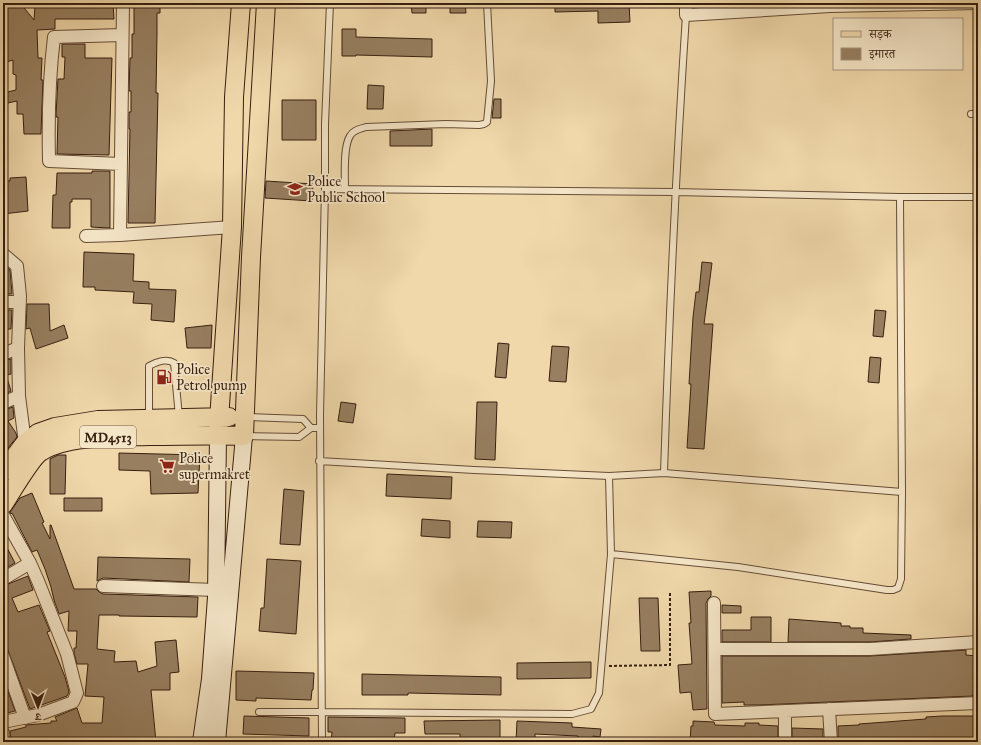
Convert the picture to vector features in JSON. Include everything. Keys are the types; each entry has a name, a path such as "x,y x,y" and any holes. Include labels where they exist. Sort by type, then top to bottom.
{"main road":[{"path":"201,742 210,679 216,590 218,426 232,226 234,97 241,3"},
{"path":"217,742 244,436 251,249 266,3"},
{"name":"MD4513","path":"3,505 41,451 59,444 96,438 218,426 244,417"},
{"name":"MD4513","path":"3,472 24,444 38,433 56,427 98,420 179,418 218,426 244,436"}],"street":[{"path":"120,235 122,3"},
{"path":"686,9 830,4 978,3"},
{"path":"121,164 49,161 48,131 51,63 54,37 122,35"},
{"path":"86,236 120,235 232,226"},
{"path":"3,254 17,266 20,302 18,348 19,396 24,444"},
{"path":"3,302 20,302"},
{"path":"3,354 18,348"},
{"path":"3,404 19,396"},
{"path":"3,515 30,563 67,654 77,693 73,702 38,715 3,722"},
{"path":"3,579 30,563"},
{"path":"103,586 216,590"},
{"path":"714,603 715,714 978,703"},
{"path":"715,649 870,649 978,642"},
{"path":"3,656 25,718"},
{"path":"829,709 831,742"},
{"path":"785,711 785,742"},
{"path":"3,733 4,742"}],"lane":[{"path":"322,742 319,461 325,124 330,3"},
{"path":"345,189 345,153 350,136 355,130 366,127 446,124 479,125 487,122 491,81 487,3"},
{"path":"664,473 675,192 686,9"},
{"path":"971,114 978,114"},
{"path":"325,189 675,192 900,198 978,198"},
{"path":"611,554 738,567 887,590 898,588 901,579 902,492 900,198"},
{"path":"149,419 149,366 155,363 170,361 174,363 179,418"},
{"path":"244,417 303,419 311,428"},
{"path":"244,436 299,437 311,428 320,428"},
{"path":"319,461 466,470 609,476 664,473 902,492"},
{"path":"260,712 572,714 591,709 599,693 611,554 609,476"}],"path":[{"path":"602,666 670,665 670,591"}],"building":[{"path":"3,3 20,3 34,20 35,6 37,6 38,3 113,3 114,19 55,19 55,29 37,30 38,58 42,58 41,80 43,80 41,134 24,134 23,114 17,114 17,101 3,104 3,93 16,90 16,75 13,74 13,60 3,63"},
{"path":"134,3 160,3 160,13 157,13 156,93 158,93 155,223 128,223 129,112 131,112 131,91 129,91 130,58 132,58 132,34 134,34"},
{"path":"411,3 426,3 426,13 412,13"},
{"path":"450,3 465,3 466,13 450,13"},
{"path":"555,3 629,3 630,22 598,23 598,11 555,12"},
{"path":"342,29 356,29 356,37 432,39 432,57 342,56"},
{"path":"62,44 85,44 85,58 112,58 109,155 57,154 58,117 56,117 56,114 58,79 64,79 65,57 62,57"},
{"path":"368,85 384,86 383,109 367,109"},
{"path":"494,99 501,99 501,118 492,118"},
{"path":"282,100 316,100 316,140 282,140"},
{"path":"432,129 432,146 390,146 390,131"},
{"path":"92,171 110,171 110,228 91,227 91,199 72,199 72,202 70,202 70,228 52,228 53,195 56,195 57,173 92,173"},
{"path":"26,177 28,211 3,214 3,181 10,181 10,178"},
{"path":"266,181 313,184 312,201 265,198"},
{"path":"84,252 134,254 133,281 149,282 149,289 176,290 174,322 151,320 152,304 133,303 134,292 95,290 95,287 83,287"},
{"path":"702,262 712,263 704,324 713,324 704,449 687,448 693,317 696,292 699,292"},
{"path":"3,267 10,270 12,294 3,294"},
{"path":"27,304 49,304 50,331 64,325 68,338 36,349 30,328 26,329"},
{"path":"3,310 12,310 11,329 3,329"},
{"path":"875,310 886,311 883,337 873,336"},
{"path":"212,325 211,348 187,348 185,328"},
{"path":"498,343 509,344 506,378 495,377"},
{"path":"552,346 569,347 566,382 549,381"},
{"path":"870,357 881,358 879,383 868,382"},
{"path":"11,359 11,374 6,375 11,391 3,395 3,361"},
{"path":"341,402 356,404 353,423 338,421"},
{"path":"477,402 497,402 495,460 475,459"},
{"path":"13,407 14,418 8,421 17,437 3,454 3,410"},
{"path":"119,453 200,455 198,493 151,494 150,471 119,470"},
{"path":"58,455 66,455 65,494 50,494 50,459"},
{"path":"387,474 452,477 451,499 386,496"},
{"path":"284,489 304,491 300,545 280,544"},
{"path":"32,493 44,522 42,523 50,539 51,525 74,589 96,589 103,594 198,597 197,617 99,615 97,649 115,651 114,662 136,661 138,672 157,666 155,642 176,640 179,672 170,673 170,690 151,690 156,742 11,742 10,731 26,727 26,725 51,723 51,721 57,721 55,717 77,708 82,723 102,723 104,697 85,696 88,664 77,664 74,648 76,648 77,631 68,631 69,611 59,614 45,569 37,550 32,552 12,513 11,514 10,512 20,498"},
{"path":"64,498 102,498 102,511 64,511"},
{"path":"422,519 450,521 450,538 421,536"},
{"path":"478,521 512,522 511,538 477,537"},
{"path":"3,540 15,563 3,570"},
{"path":"98,557 190,559 189,582 103,578 97,581"},
{"path":"267,559 301,561 296,634 259,631 261,608 264,608"},
{"path":"28,576 33,590 12,598 18,612 39,605 50,631 47,632 65,677 69,692 67,696 30,709 3,637 3,586"},
{"path":"711,591 711,596 706,603 707,709 693,710 691,692 680,693 678,665 692,664 689,623 691,623 689,592"},
{"path":"639,598 658,598 660,651 641,651"},
{"path":"722,605 741,606 741,613 722,613"},
{"path":"751,617 771,617 771,642 722,642 722,630 751,630"},
{"path":"789,619 841,623 841,626 863,628 863,633 911,635 911,639 870,642 788,642"},
{"path":"966,650 966,655 978,656 978,694 973,694 973,696 759,705 744,705 744,702 722,703 722,656 870,656"},
{"path":"591,662 591,678 517,679 517,663"},
{"path":"236,671 314,673 311,700 256,698 256,701 236,700"},
{"path":"362,674 501,677 501,695 408,693 408,695 362,695"},
{"path":"3,683 5,683 15,711 3,714"},
{"path":"244,716 309,718 309,736 243,734"},
{"path":"978,716 978,742 838,742 838,726 926,719 926,717"},
{"path":"328,717 405,718 405,733 395,733 394,742 331,742 332,732 328,732"},
{"path":"500,720 500,742 460,742 460,734 425,734 424,721"},
{"path":"517,721 572,723 572,727 601,729 600,737 593,736 593,742 577,742 578,736 535,734 535,742 516,742"},
{"path":"693,721 714,722 715,725 745,726 745,723 759,723 759,725 778,726 778,742 690,742 691,726 693,726"},
{"path":"792,728 823,729 823,742 792,742"}],"place":[{"name":"Police Public School","path":"295,189"},
{"name":"Police Petrol pump","path":"164,377"},
{"name":"Police supermakret","path":"167,466"}]}
